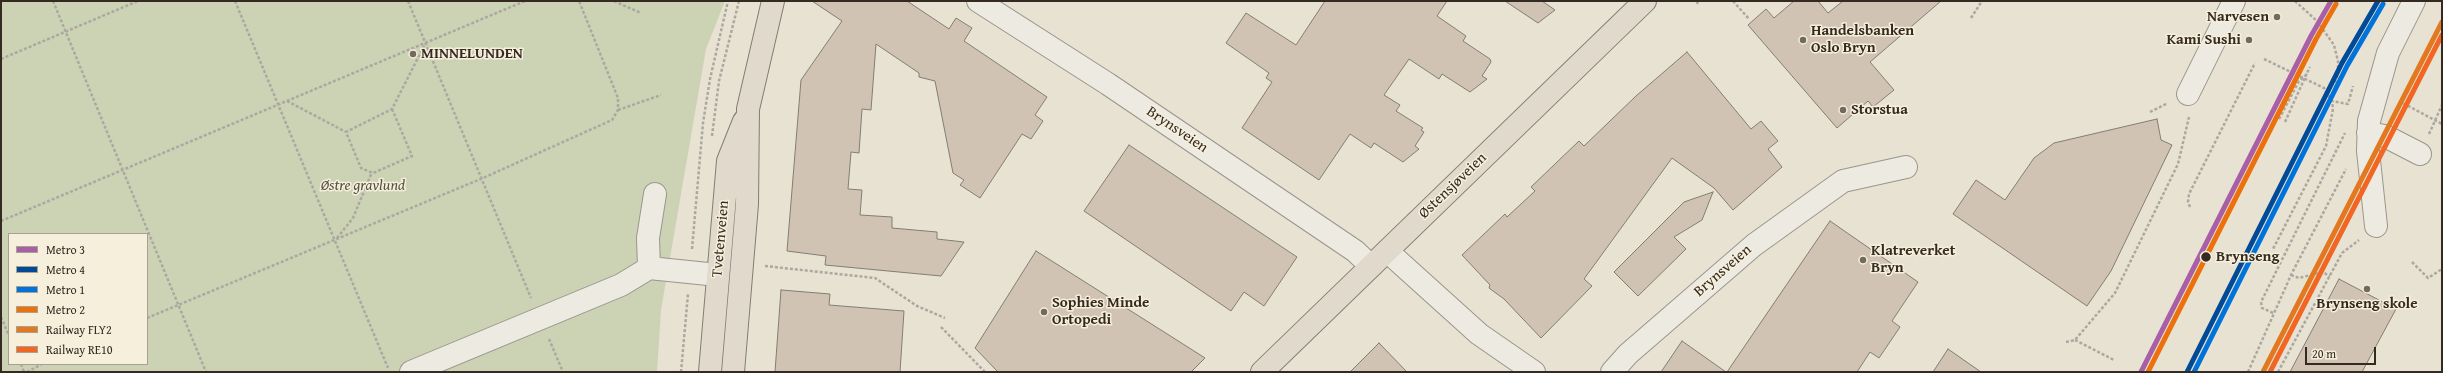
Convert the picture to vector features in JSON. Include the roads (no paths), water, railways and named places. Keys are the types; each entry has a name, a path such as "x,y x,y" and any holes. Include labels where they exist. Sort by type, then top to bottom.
{"main road":[{"name":"Tvetenveien","path":"710,372 728,161 748,109 773,1"},
{"name":"Østensjøveien","path":"1262,372 1645,1"},
{"name":"Tvetenveien","path":"733,372 747,204 748,109"}],"lane":[{"path":"2188,94 2234,1"},
{"path":"2376,226 2368,133 2376,89 2388,53 2414,1"},
{"name":"Brynsveien","path":"984,3 1108,84 1355,251 1379,258 1479,334 1534,372"},
{"path":"2368,133 2385,136 2420,154"},
{"name":"Brynsveien","path":"1612,372 1628,354 1754,245 1843,181 1906,167"},
{"path":"649,268 648,238 655,194"},
{"path":"411,372 621,285 649,268 718,275"}],"metro line":[{"name":"3","path":"2141,372 2311,36 2331,1"},
{"name":"4","path":"2187,372 2342,63 2378,1"},
{"name":"2","path":"2148,372 2316,39 2336,4"},
{"name":"1","path":"2194,372 2347,66 2383,4"}],"rail line":[{"name":"FLY2","path":"2263,372 2442,22"},
{"name":"RE10","path":"2270,372 2442,35"}],"place":[{"name":"Narvesen","path":"2277,17"},
{"name":"Handelsbanken Oslo Bryn","path":"1803,40"},
{"name":"Kami Sushi","path":"2249,40"},
{"name":"MINNELUNDEN","path":"413,54"},
{"name":"Storstua","path":"1843,110"},
{"name":"Brynseng","path":"2206,257"},
{"name":"Klatreverket Bryn","path":"1863,260"},
{"name":"Brynseng skole","path":"2367,289"},
{"name":"Sophies Minde Ortopedi","path":"1044,312"}],"park label":[{"name":"Østre gravlund","path":"363,186"}]}
